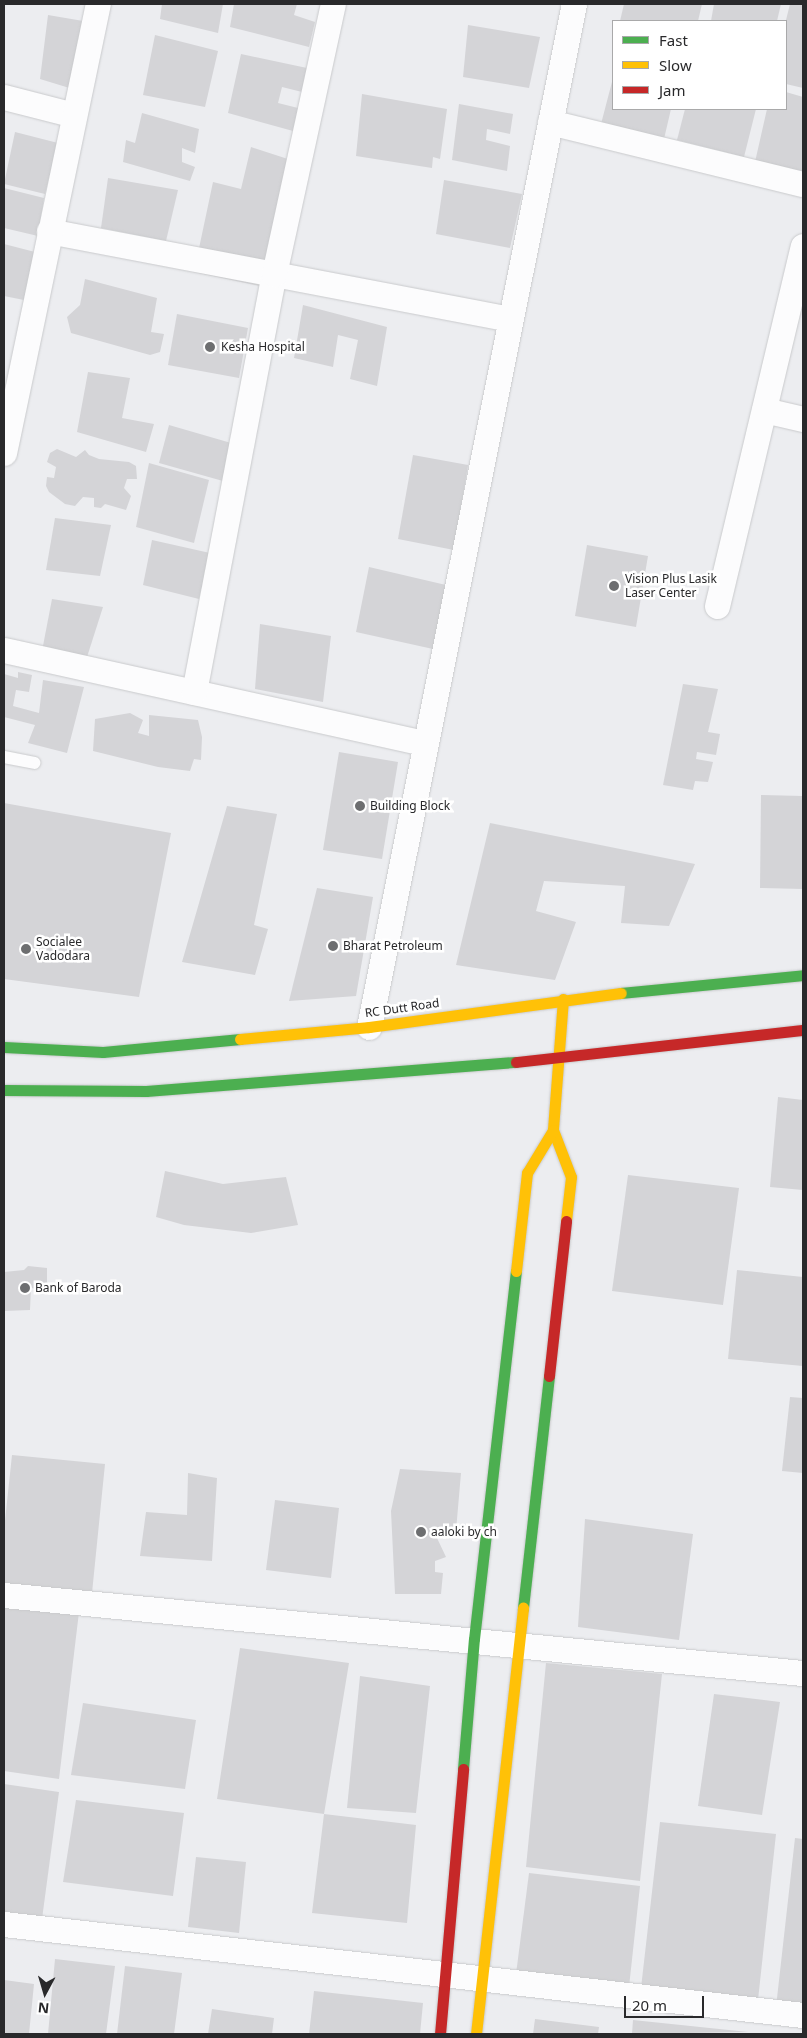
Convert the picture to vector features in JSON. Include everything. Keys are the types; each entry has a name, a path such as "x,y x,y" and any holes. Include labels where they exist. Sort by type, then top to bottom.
{"street":[{"path":"4,453 13,354 49,231 98,4"},
{"path":"194,692 274,274 333,4"},
{"path":"369,1027 574,4"},
{"path":"4,97 74,114"},
{"path":"550,122 803,184"},
{"path":"49,231 510,319"},
{"path":"717,606 803,246"},
{"path":"764,410 803,419"},
{"path":"4,650 425,743"},
{"name":"RC Dutt Road","path":"4,1047 103,1052 369,1027 563,999 803,975"},
{"path":"476,2034 571,1178 554,1130 557,1059 563,999"},
{"path":"4,1090 138,1092 557,1059 803,1030"},
{"path":"440,2034 474,1639 527,1173 554,1130"},
{"path":"4,1596 474,1639 520,1646 803,1673"},
{"path":"4,1924 803,2015"}],"lane":[{"path":"4,757 34,763"}],"building":[{"path":"162,4 223,4 218,33 160,19"},
{"path":"234,4 297,4 294,15 315,22 309,47 230,27"},
{"path":"624,4 702,4 698,20 620,20"},
{"path":"714,4 781,4 777,20 711,20"},
{"path":"790,4 803,4 803,88 787,84 786,20"},
{"path":"48,15 89,22 76,90 40,79"},
{"path":"468,25 540,37 529,88 463,77"},
{"path":"155,35 218,51 205,107 143,95"},
{"path":"241,54 307,68 302,92 282,87 278,103 298,108 293,131 228,113"},
{"path":"612,82 612,110 671,110 664,139 601,124"},
{"path":"787,92 803,97 803,173 755,162 767,110 787,110"},
{"path":"362,94 447,109 440,159 433,157 432,168 356,156"},
{"path":"459,104 513,114 510,134 487,129 486,140 510,146 507,171 452,160"},
{"path":"685,110 756,110 744,157 677,140"},
{"path":"142,113 199,129 195,153 182,148 182,162 195,167 190,181 123,162 126,140 135,143"},
{"path":"15,132 58,143 45,194 4,184"},
{"path":"251,147 294,161 264,287 194,272 213,182 241,189"},
{"path":"108,178 178,190 166,241 101,228"},
{"path":"444,180 522,194 510,248 436,234"},
{"path":"4,188 44,198 38,236 4,228"},
{"path":"4,244 35,252 24,300 4,296"},
{"path":"85,279 157,298 151,332 164,334 160,352 150,355 71,333 67,317 80,305"},
{"path":"303,305 387,327 377,386 350,379 358,340 338,335 333,367 294,358"},
{"path":"177,314 248,328 239,378 168,365"},
{"path":"88,372 130,378 122,418 154,424 146,452 77,432"},
{"path":"169,425 238,445 230,483 159,463"},
{"path":"57,449 76,457 85,450 89,455 99,459 129,462 136,466 137,479 127,479 124,488 131,496 126,510 105,504 101,508 94,507 94,498 83,497 75,506 65,504 49,492 46,486 47,477 54,478 56,467 47,462 50,453"},
{"path":"413,455 468,465 454,550 398,539"},
{"path":"149,463 209,480 194,543 136,527"},
{"path":"55,518 111,525 100,576 46,570"},
{"path":"152,540 210,553 199,599 143,585"},
{"path":"587,545 648,556 636,627 575,616"},
{"path":"369,567 446,585 433,649 356,632"},
{"path":"52,599 103,607 87,657 42,651"},
{"path":"260,624 331,636 323,702 255,689"},
{"path":"18,672 32,675 29,692 16,690 13,706 39,713 43,680 84,687 67,753 28,743 35,725 4,717 4,674 18,678"},
{"path":"683,684 718,689 708,732 720,734 716,755 697,752 696,759 713,762 708,782 695,781 693,790 663,785"},
{"path":"130,713 143,720 138,733 149,736 149,715 198,720 202,737 201,760 194,759 190,771 158,767 93,751 95,719"},
{"name":"Building Block","path":"339,752 398,762 382,859 323,850"},
{"path":"761,795 803,796 803,889 760,888"},
{"path":"4,803 171,833 139,997 4,979"},
{"path":"227,806 277,814 254,925 268,929 255,975 182,962"},
{"path":"490,823 695,864 669,926 621,923 625,886 544,881 536,911 576,922 555,980 456,965"},
{"name":"Bharat Petroleum","path":"317,888 373,897 356,996 289,1001"},
{"path":"778,1097 803,1100 803,1190 770,1187"},
{"path":"165,1171 223,1184 286,1177 298,1225 251,1233 184,1225 156,1217"},
{"path":"628,1175 739,1188 723,1305 612,1291"},
{"name":"Bank of Baroda","path":"28,1266 47,1268 47,1290 31,1288 30,1310 4,1311 4,1272 24,1270"},
{"path":"737,1270 803,1277 803,1366 728,1359"},
{"path":"790,1397 803,1398 803,1473 782,1471"},
{"path":"12,1455 105,1464 92,1593 4,1585 4,1530"},
{"name":"aaloki by ch","path":"400,1469 461,1473 456,1531 444,1532 437,1538 446,1557 435,1561 435,1572 443,1573 441,1594 395,1594 391,1511"},
{"path":"188,1473 217,1478 212,1561 140,1556 146,1512 187,1515"},
{"path":"275,1500 339,1508 331,1578 266,1570"},
{"path":"585,1519 693,1534 679,1640 578,1627"},
{"path":"4,1606 79,1612 59,1779 4,1771"},
{"path":"240,1648 349,1663 324,1814 217,1799"},
{"path":"546,1663 662,1674 640,1881 526,1867"},
{"path":"360,1676 430,1686 416,1813 347,1808"},
{"path":"714,1694 780,1702 762,1815 698,1806"},
{"path":"83,1703 196,1720 185,1789 71,1775"},
{"path":"4,1784 59,1792 42,1919 4,1913"},
{"path":"76,1800 184,1813 173,1896 63,1882"},
{"path":"324,1814 416,1825 407,1923 312,1913"},
{"path":"660,1822 776,1834 758,2000 641,1988"},
{"path":"795,1838 803,1839 803,2010 776,2007"},
{"path":"196,1857 246,1862 239,1933 188,1927"},
{"path":"529,1873 640,1886 629,1987 516,1974"},
{"path":"55,1959 115,1966 106,2034 48,2034"},
{"path":"125,1966 182,1973 174,2034 117,2034"},
{"path":"4,1980 34,1984 29,2034 4,2034"},
{"path":"314,1991 423,2003 420,2034 309,2034"},
{"path":"212,2009 274,2018 272,2034 208,2034"},
{"path":"535,2019 599,2027 598,2034 533,2034"},
{"path":"633,2020 748,2032 632,2034"}],"traffic: fast":[{"path":"621,993 803,975"},
{"path":"4,1047 103,1052 240,1039"},
{"path":"4,1090 146,1091 516,1062"},
{"path":"463,1769 474,1639 516,1271"},
{"path":"523,1608 549,1376"}],"traffic: slow":[{"path":"240,1039 369,1027 621,993"},
{"path":"563,999 553,1130 571,1177 566,1221"},
{"path":"516,1271 527,1173 553,1130"},
{"path":"476,2034 523,1608"}],"traffic: jam":[{"path":"516,1062 803,1030"},
{"path":"549,1376 566,1221"},
{"path":"440,2034 463,1769"}],"place":[{"name":"Kesha Hospital","path":"210,347"},
{"name":"Vision Plus Lasik Laser Center","path":"614,586"},
{"name":"Building Block","path":"360,806"},
{"name":"Bharat Petroleum","path":"333,946"},
{"name":"Socialee Vadodara","path":"26,949"},
{"name":"Bank of Baroda","path":"25,1288"},
{"name":"aaloki by ch","path":"421,1532"}]}
